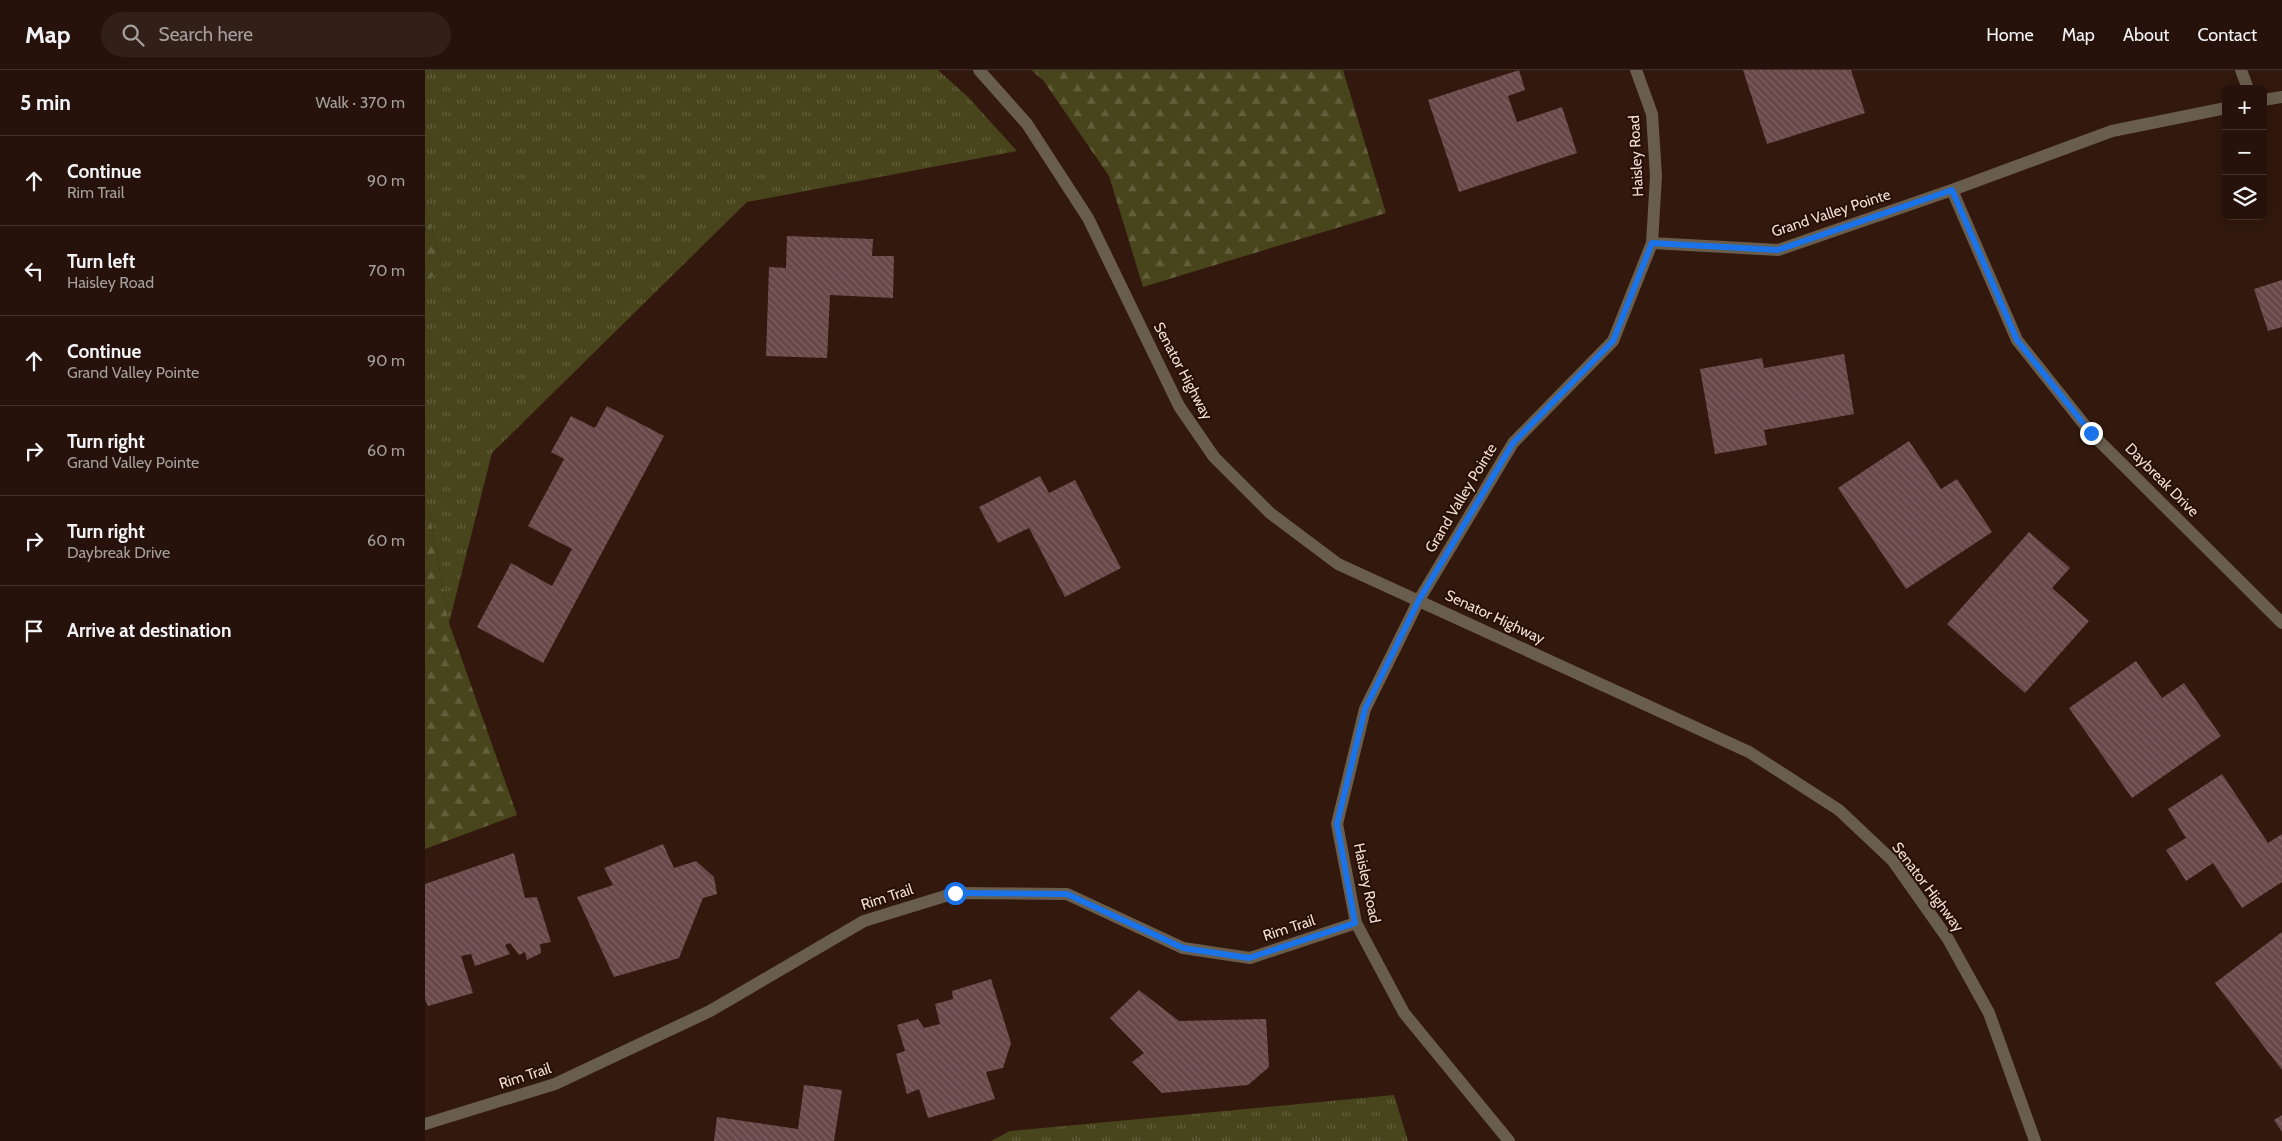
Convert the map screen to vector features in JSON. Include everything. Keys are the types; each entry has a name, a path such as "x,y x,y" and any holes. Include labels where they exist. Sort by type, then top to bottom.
{"street":[{"name":"Senator Highway","path":"979,70 1027,124 1088,218 1179,406 1214,457 1270,513 1338,564 1749,752 1839,810 1893,861 1948,939 1989,1013 2035,1141"},
{"name":"Haisley Road","path":"1636,70 1652,114 1656,176 1652,243"},
{"path":"2241,70 2247,85"},
{"path":"2267,99 2282,97"},
{"name":"Grand Valley Pointe","path":"1419,600 1513,443 1613,341 1652,243 1778,250 1952,190 2112,131 2222,109"},
{"name":"Daybreak Drive","path":"1952,190 2017,340 2091,433 2282,623"},
{"name":"Haisley Road","path":"1419,600 1365,709 1337,824 1355,923 1404,1013 1509,1141"},
{"name":"Rim Trail","path":"425,1124 555,1084 710,1011 864,921 955,893 1067,894 1183,948 1249,958 1355,923"}],"green space":[{"path":"425,70 938,70 968,97 1017,151 747,202 492,453 449,623 430,516 425,504 425,285 442,266 429,218 425,213"},
{"path":"1031,70 1343,70 1386,213 1143,287 1109,176 1043,80"},
{"path":"425,213 429,218 442,266 425,285"},
{"path":"425,504 430,516 449,623 517,815 425,849"},
{"path":"1394,1095 1408,1141 991,1141 1010,1131"}],"building":[{"path":"1519,70 1525,90 1508,96 1517,122 1562,107 1577,153 1459,192 1428,100"},
{"path":"1743,70 1851,70 1865,113 1767,144"},
{"path":"787,236 873,239 872,256 894,256 893,298 830,295 827,358 766,356 769,267 786,268"},
{"path":"2282,280 2282,327 2268,331 2254,289"},
{"path":"1844,354 1854,414 1764,430 1767,445 1715,454 1700,369 1762,358 1764,368"},
{"path":"607,406 664,436 543,663 477,627 511,563 552,586 572,549 528,526 564,459 551,452 571,416 595,428"},
{"path":"1909,441 1941,489 1957,479 1992,532 1906,589 1838,488"},
{"path":"1040,476 1049,493 1075,480 1121,568 1065,597 1029,528 998,543 979,507"},
{"path":"2029,532 2070,568 2052,588 2089,621 2025,693 1947,624"},
{"path":"2136,661 2162,698 2184,683 2221,736 2132,798 2069,708"},
{"path":"2222,774 2268,843 2282,834 2282,882 2242,908 2213,863 2186,881 2166,850 2186,838 2168,809"},
{"path":"663,844 674,868 696,861 714,877 717,894 703,898 679,958 614,977 577,897 613,885 604,868"},
{"path":"514,853 525,898 537,897 551,942 540,944 541,953 527,960 525,952 519,955 510,943 505,945 510,954 475,966 471,954 461,956 473,993 428,1006 425,999 425,884"},
{"path":"2282,932 2282,1070 2215,983"},
{"path":"991,979 1011,1043 1003,1068 986,1072 995,1099 928,1118 919,1089 907,1094 896,1054 905,1051 897,1025 918,1019 924,1028 940,1024 935,1004 953,999 952,991"},
{"path":"1139,990 1179,1021 1266,1019 1269,1067 1248,1085 1162,1093 1132,1062 1144,1053 1110,1018"},
{"path":"804,1085 842,1090 834,1141 714,1141 717,1117 798,1129"},
{"path":"2282,1115 2282,1132 2274,1120"}],"route":[{"path":"955,893 1067,894 1183,948 1249,958 1355,923 1337,824 1365,709 1419,600 1513,443 1613,341 1652,243 1778,250 1952,190 2017,340 2091,433"}]}
